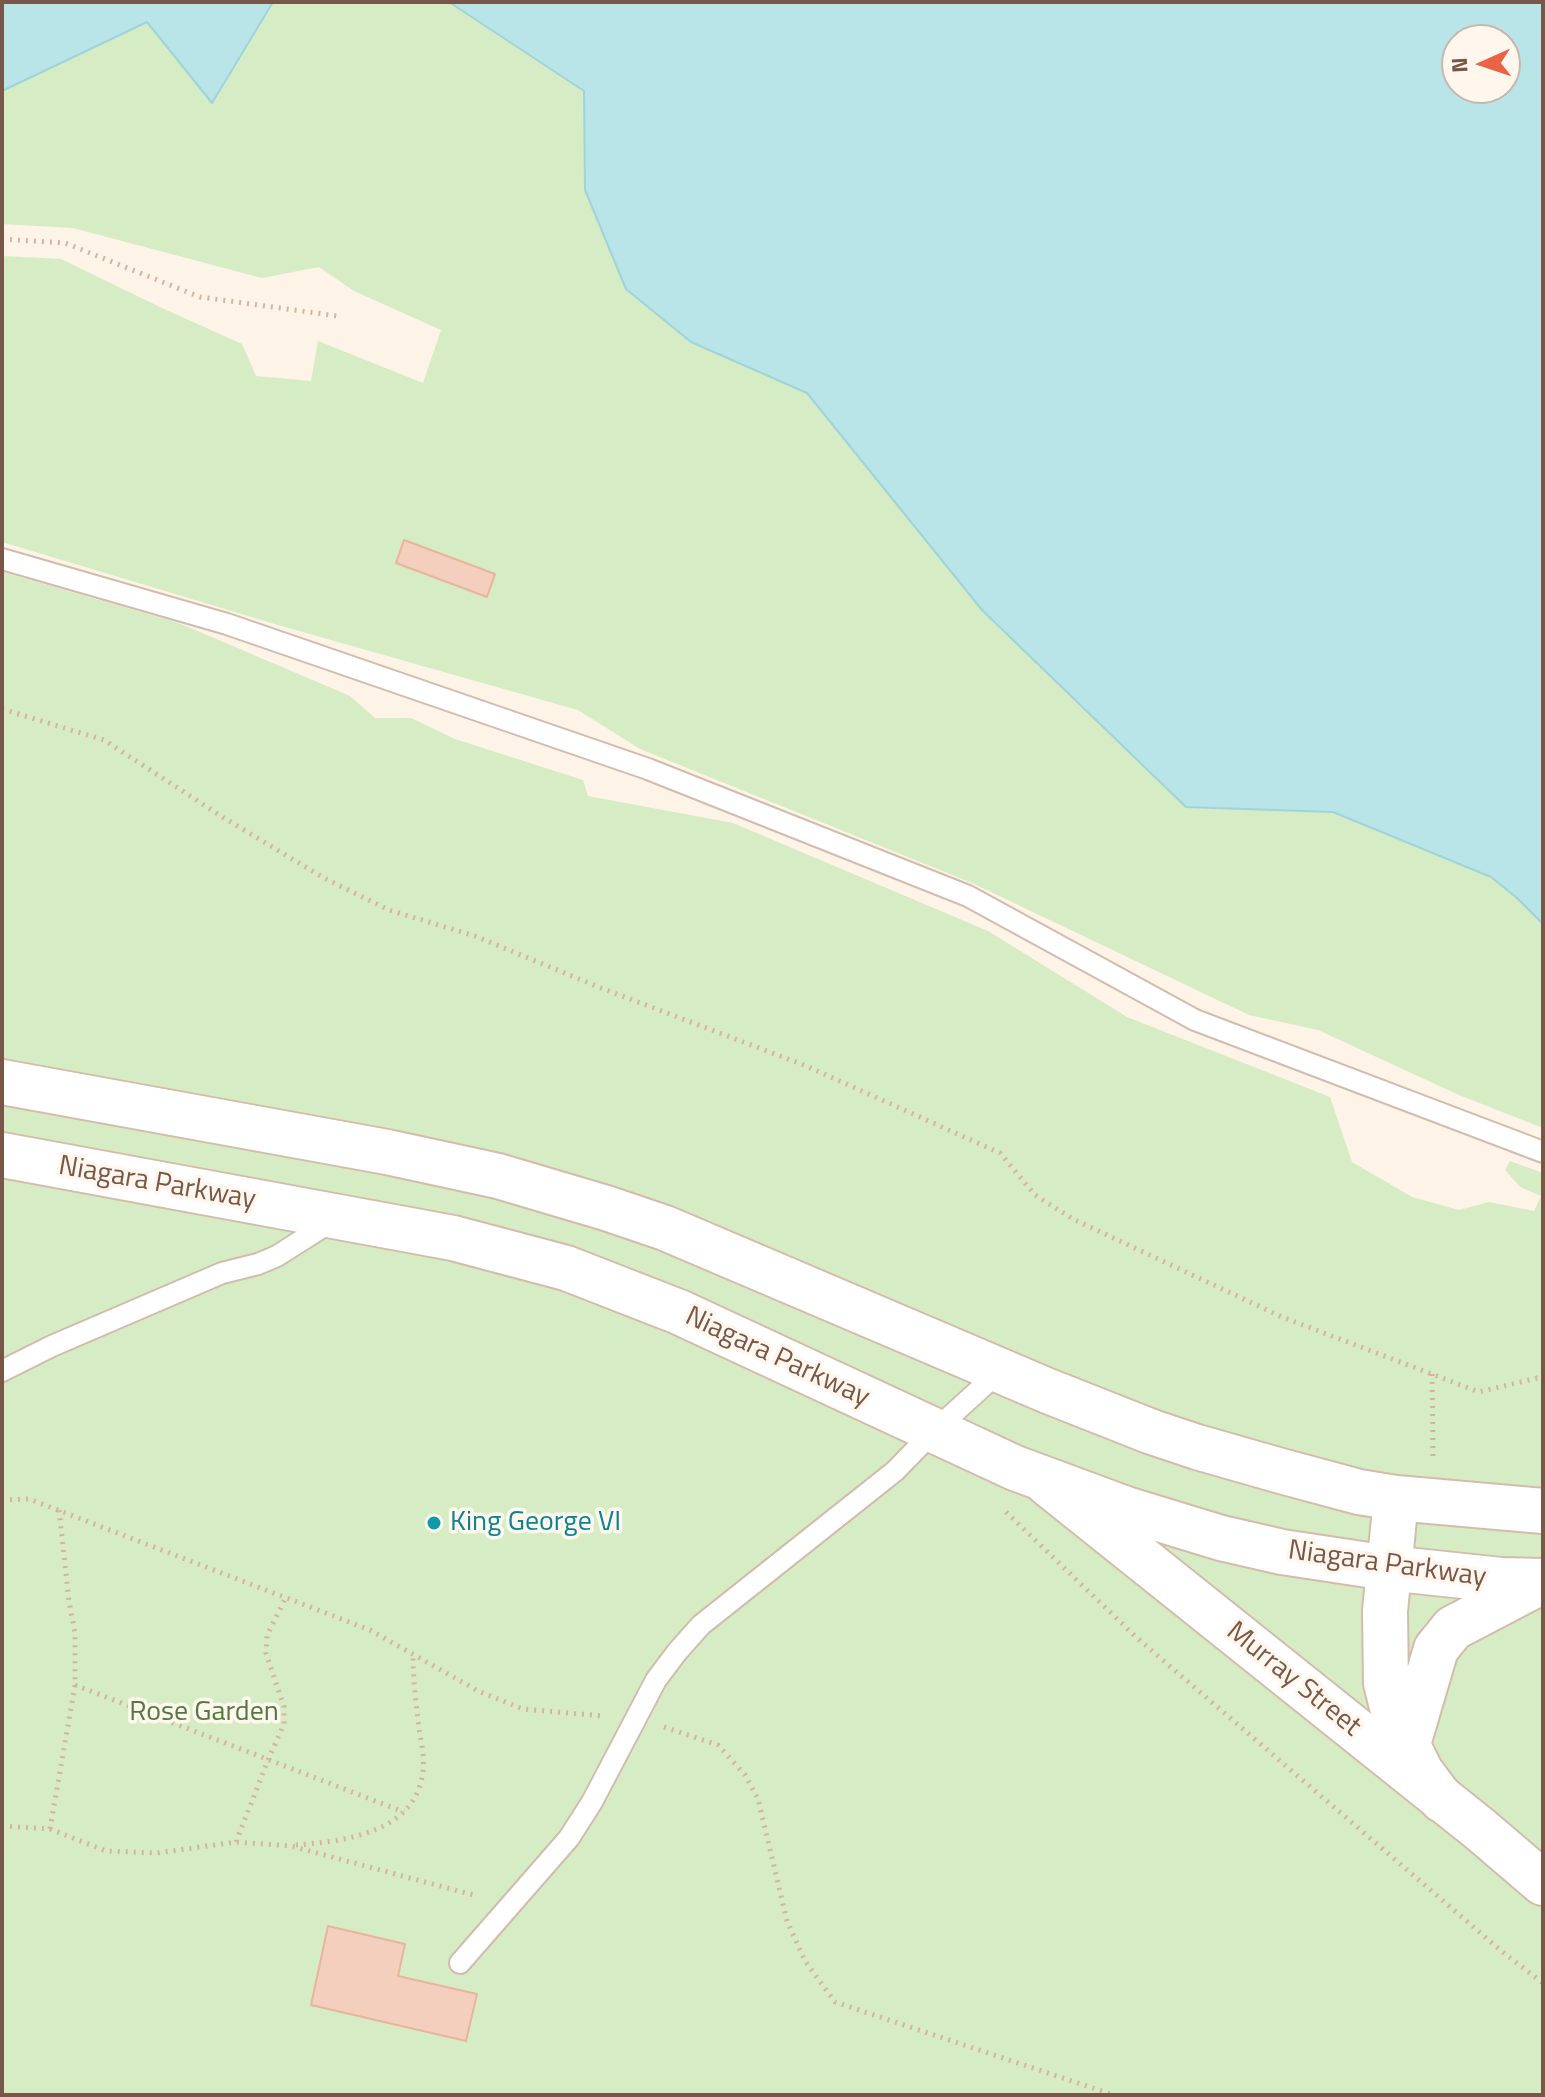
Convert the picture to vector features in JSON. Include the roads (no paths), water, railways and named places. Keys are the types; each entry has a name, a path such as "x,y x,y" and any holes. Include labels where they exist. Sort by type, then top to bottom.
{"main road":[{"path":"2,1082 387,1152 510,1179 665,1228 1167,1437 1359,1492 1543,1511"},
{"name":"Niagara Parkway","path":"2,1155 453,1238 566,1268 679,1312 1042,1479 1221,1538 1282,1552 1388,1568 1501,1580 1543,1581"},
{"name":"Murray Street","path":"1042,1479 1543,1883"},
{"path":"1396,1498 1388,1568 1384,1645 1386,1683 1395,1719 1421,1772 1442,1800"},
{"path":"1408,1744 1436,1649 1453,1628 1543,1581"}],"lane":[{"path":"2,559 227,624 648,769 968,896 1195,1020 1543,1152"},
{"path":"2,1371 52,1346 222,1273 277,1256 337,1217"},
{"path":"460,1963 569,1838 592,1802 656,1680 701,1625 895,1471 1001,1370"}],"water":[{"path":"2,2 273,2 212,103 147,22 2,91"},
{"path":"449,2 1543,2 1543,924 1491,877 1333,812 1186,807 982,610 807,393 691,342 626,289 585,190 584,91"}],"place":[{"name":"King George VI","path":"434,1523"}],"park label":[{"name":"Rose Garden","path":"204,1713"}]}
